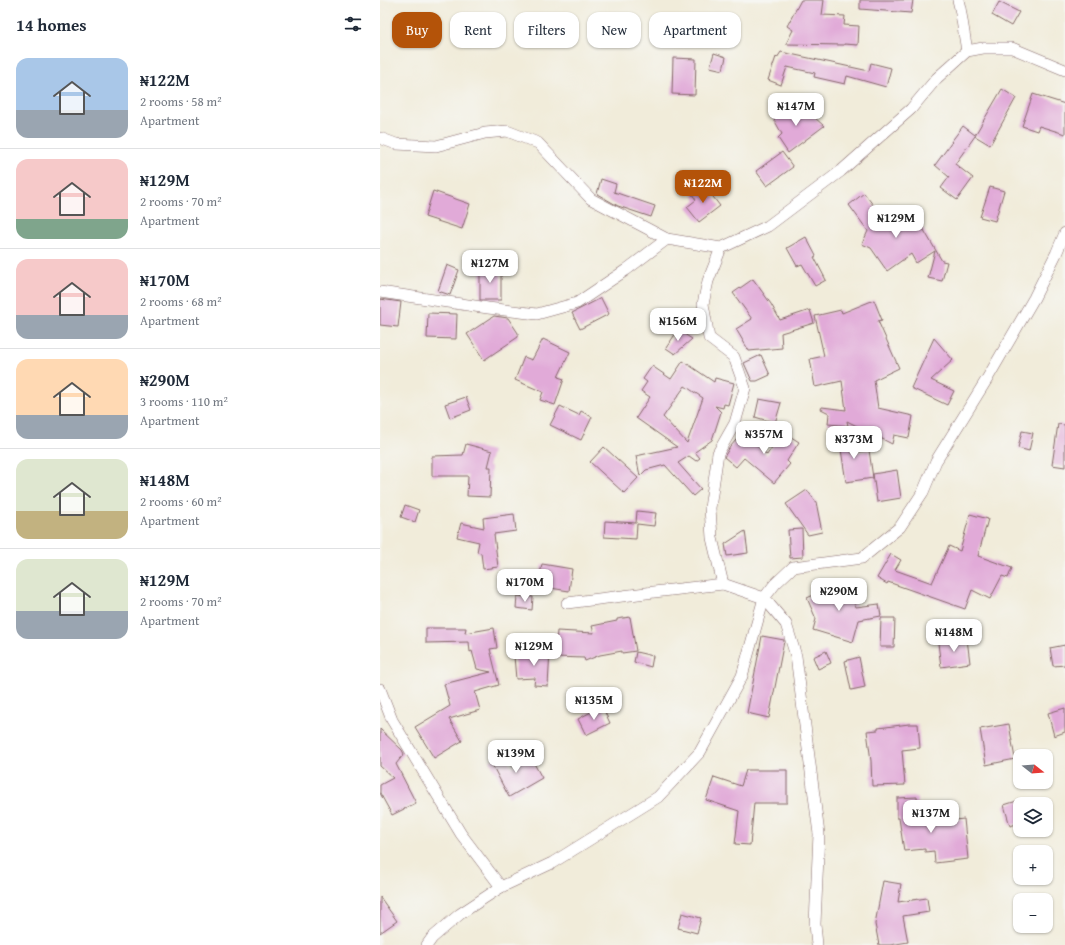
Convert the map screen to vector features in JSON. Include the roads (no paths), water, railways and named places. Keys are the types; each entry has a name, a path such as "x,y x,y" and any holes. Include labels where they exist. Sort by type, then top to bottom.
{"street":[{"path":"958,0 967,51"},
{"path":"380,138 396,144 436,146 485,133 507,131 538,144 591,199 667,239 721,248 768,226 841,171 911,109 937,78 967,51 983,48 1012,48 1065,70"},
{"path":"426,945 460,914 501,887 552,862 658,797 700,752 742,676 764,598 775,584 793,568 862,558 900,527 923,492 936,461 987,379 1034,298 1065,233"},
{"path":"380,292 537,314 577,303 626,270 667,239"},
{"path":"721,248 708,281 703,304 709,338 734,357 745,388 735,424 718,453 710,508 712,538 723,584"},
{"path":"567,603 647,592 723,584 764,598 786,624 796,656 819,834 816,924 817,945"},
{"path":"380,689 392,720 461,834 501,887"}]}
